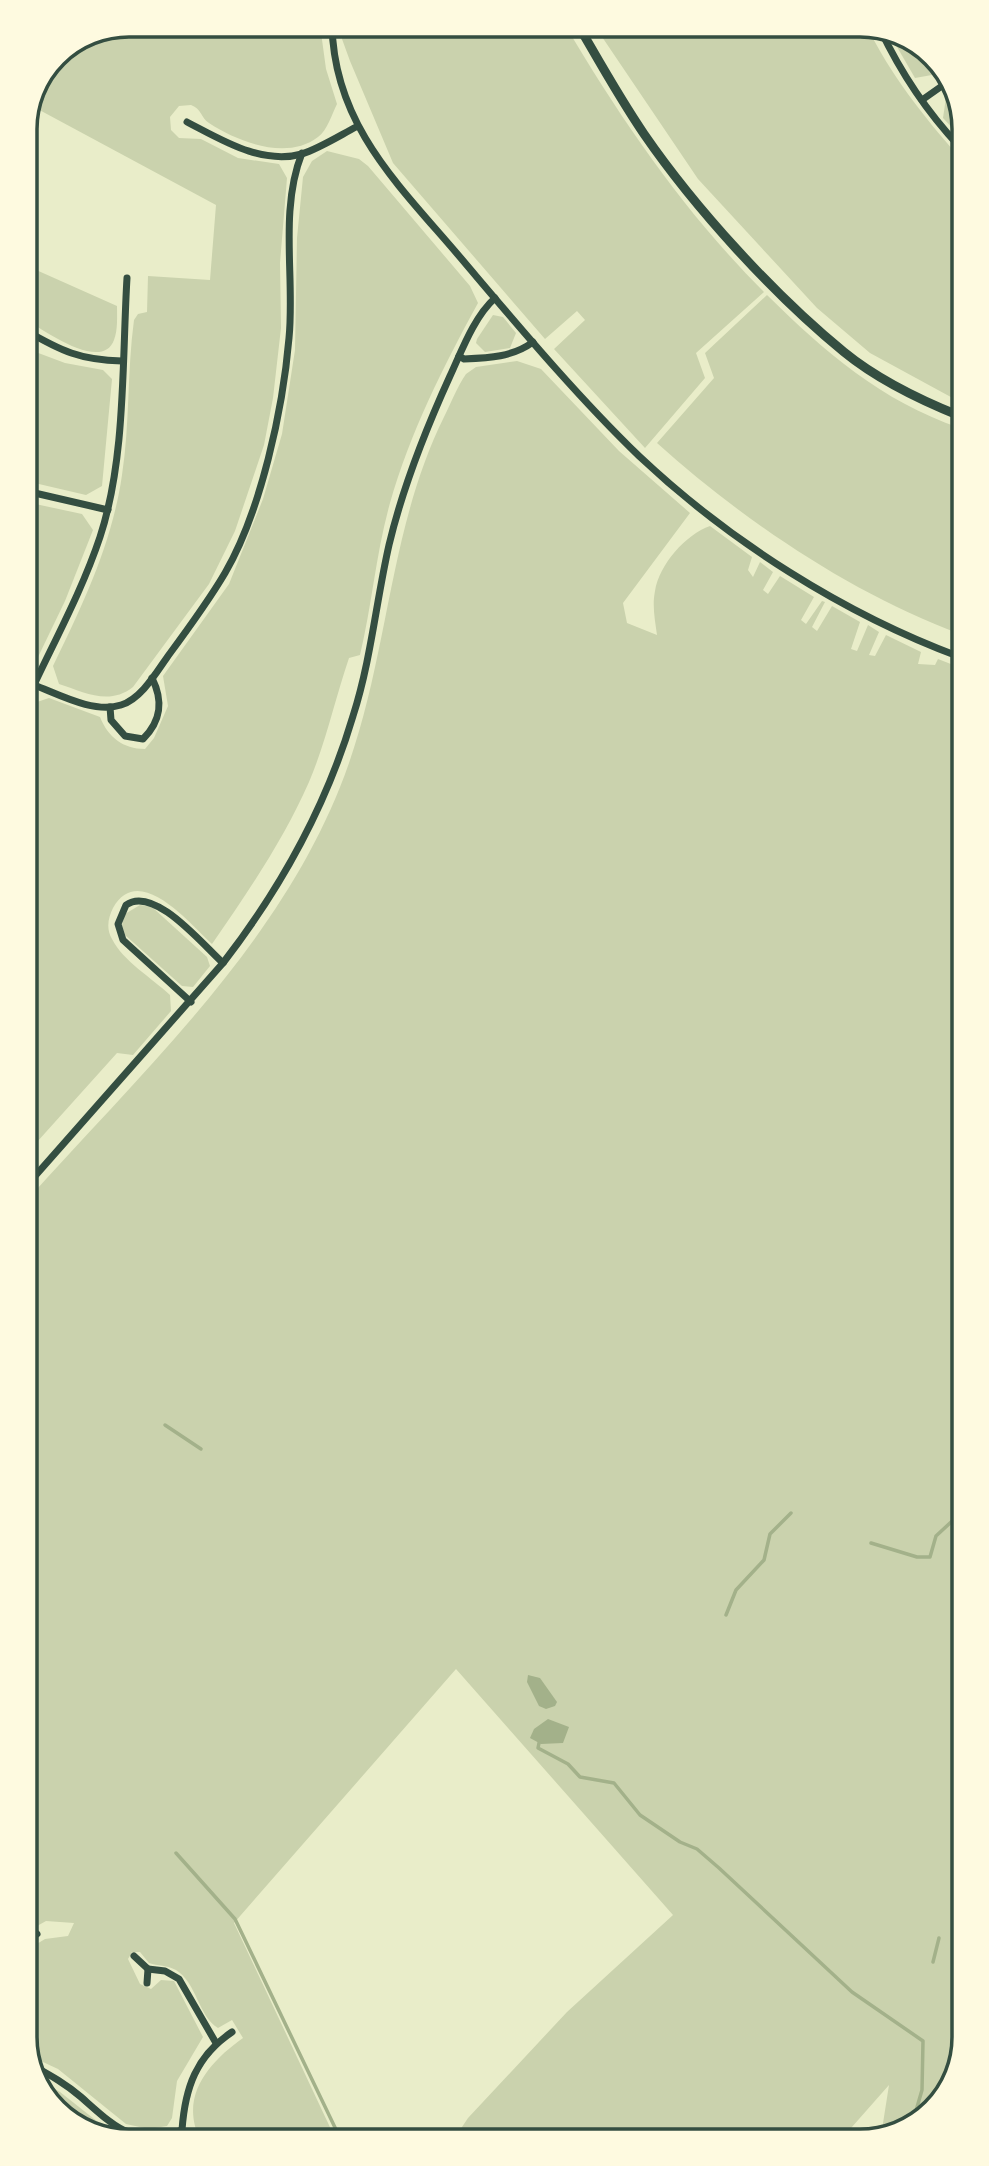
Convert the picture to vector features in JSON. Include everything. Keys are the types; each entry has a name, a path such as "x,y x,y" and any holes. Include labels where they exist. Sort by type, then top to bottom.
{"street":[{"path":"333,37 334,60 340,85 356,127 379,162 533,342 640,456 701,509 804,579 902,632 952,653"},
{"path":"585,37 643,133 712,221 801,314 846,354 906,391 952,412"},
{"path":"885,40 894,59 922,100 952,137"},
{"path":"922,100 942,86"},
{"path":"187,122 253,153 283,156 302,153 356,127"},
{"path":"37,686 88,704 110,707 127,703 152,678 226,571 250,515 274,435 290,336 291,201 302,153"},
{"path":"37,679 76,601 108,510 118,436 127,278"},
{"path":"37,1174 223,963 259,915 310,828 326,795 366,671 381,583 400,502 431,416 459,356 495,298"},
{"path":"37,337 68,354 121,361"},
{"path":"459,356 464,359 504,355 522,351 533,342"},
{"path":"37,494 108,510"},
{"path":"110,707 111,720 125,736 143,739 160,706 161,697 152,678"},
{"path":"191,1002 123,940 118,924 126,905 138,899 155,902 223,963"},
{"path":"134,1956 148,1969 165,1971 179,1979 216,2043"},
{"path":"147,1983 148,1969"},
{"path":"182,2129 189,2083 216,2043 233,2032"},
{"path":"44,2071 56,2078 118,2128"}],"shaded area":[{"path":"322,37 326,69 337,104 327,127 318,137 292,148 263,146 234,137 209,123 191,105 179,106 170,117 171,130 179,138 201,139 238,158 279,164 287,178 280,263 281,328 273,398 264,445 235,531 209,584 133,687 115,696 96,696 59,684 53,666 95,573 117,500 125,456 134,320 138,314 147,312 148,276 210,280 216,205 39,110 52,77 77,52 110,39"},
{"path":"572,37 632,131 681,198 764,292 696,353 705,378 645,448 554,349 585,320 577,311 545,339 393,163 342,39"},
{"path":"602,37 873,38 908,94 952,149 952,398 870,353 817,308 698,179"},
{"path":"895,44 916,56 935,74 915,78"},
{"path":"946,97 952,128 943,118"},
{"path":"327,151 359,159 368,166 470,286 478,303 440,376 407,451 385,522 360,655 349,658 315,767 277,845 212,944 178,911 150,893 136,891 124,895 113,908 108,923 112,939 130,962 170,995 171,1011 133,1055 117,1053 37,1142 37,702 49,698 100,717 112,736 130,747 145,749 154,738 168,706 163,676 229,584 263,499 282,434 295,350 297,238 303,177 312,161"},
{"path":"37,270 117,306 115,336 107,349 97,352 85,350 57,339 37,326"},
{"path":"767,295 856,373 905,404 952,425 952,631 878,598 800,552 726,500 657,443 714,378 705,353"},
{"path":"493,315 503,317 516,333 510,348 485,352 476,343"},
{"path":"37,352 65,363 103,370 112,379 102,486 86,495 37,484"},
{"path":"517,361 541,369 619,451 690,513 623,603 627,623 657,635 654,597 662,571 683,543 710,526 752,557 748,570 753,577 760,562 773,572 763,590 768,594 780,576 814,597 801,620 806,624 822,601 825,602 812,627 817,631 832,606 860,622 851,649 857,651 868,625 879,632 869,655 875,656 886,635 921,652 918,664 935,665 938,659 952,664 952,2038 949,2061 937,2089 916,2110 901,2120 883,2126 889,2085 850,2129 461,2129 567,2012 673,1915 456,1669 234,1923 331,2129 196,2129 193,2110 195,2095 201,2082 219,2058 243,2038 232,2020 218,2028 211,2023 189,1983 176,1970 149,1963 140,1952 132,1952 128,1959 140,1984 151,1989 161,1980 174,1981 203,2037 177,2081 172,2118 167,2126 149,2129 126,2124 58,2069 40,2061 39,2056 37,1944 45,1939 68,1936 74,1923 46,1921 37,1926 37,1189 211,996 290,885 323,826 349,763 362,720 401,544 426,458 454,395 466,374 476,367"},
{"path":"37,504 82,514 93,530 65,601 37,659"},
{"path":"140,905 152,907 207,957 210,966 193,987 182,986 125,935 122,925 125,914"},
{"path":"528,1675 540,1678 557,1702 555,1706 546,1709 539,1706 527,1682"},
{"path":"548,1719 569,1727 563,1743 541,1744 530,1738 534,1729"},
{"path":"51,2087 101,2125 73,2110"}],"waterway":[{"path":"165,1425 201,1449"},
{"path":"726,1615 736,1590 764,1560 770,1534 791,1513"},
{"path":"871,1543 917,1557 930,1557 936,1536 952,1521"},
{"path":"539,1743 538,1748 568,1764 580,1777 614,1783 640,1815 680,1842 697,1849 852,1992 923,2041 922,2090 916,2110"},
{"path":"176,1853 235,1919 336,2129"},
{"path":"933,1962 939,1938"}]}
